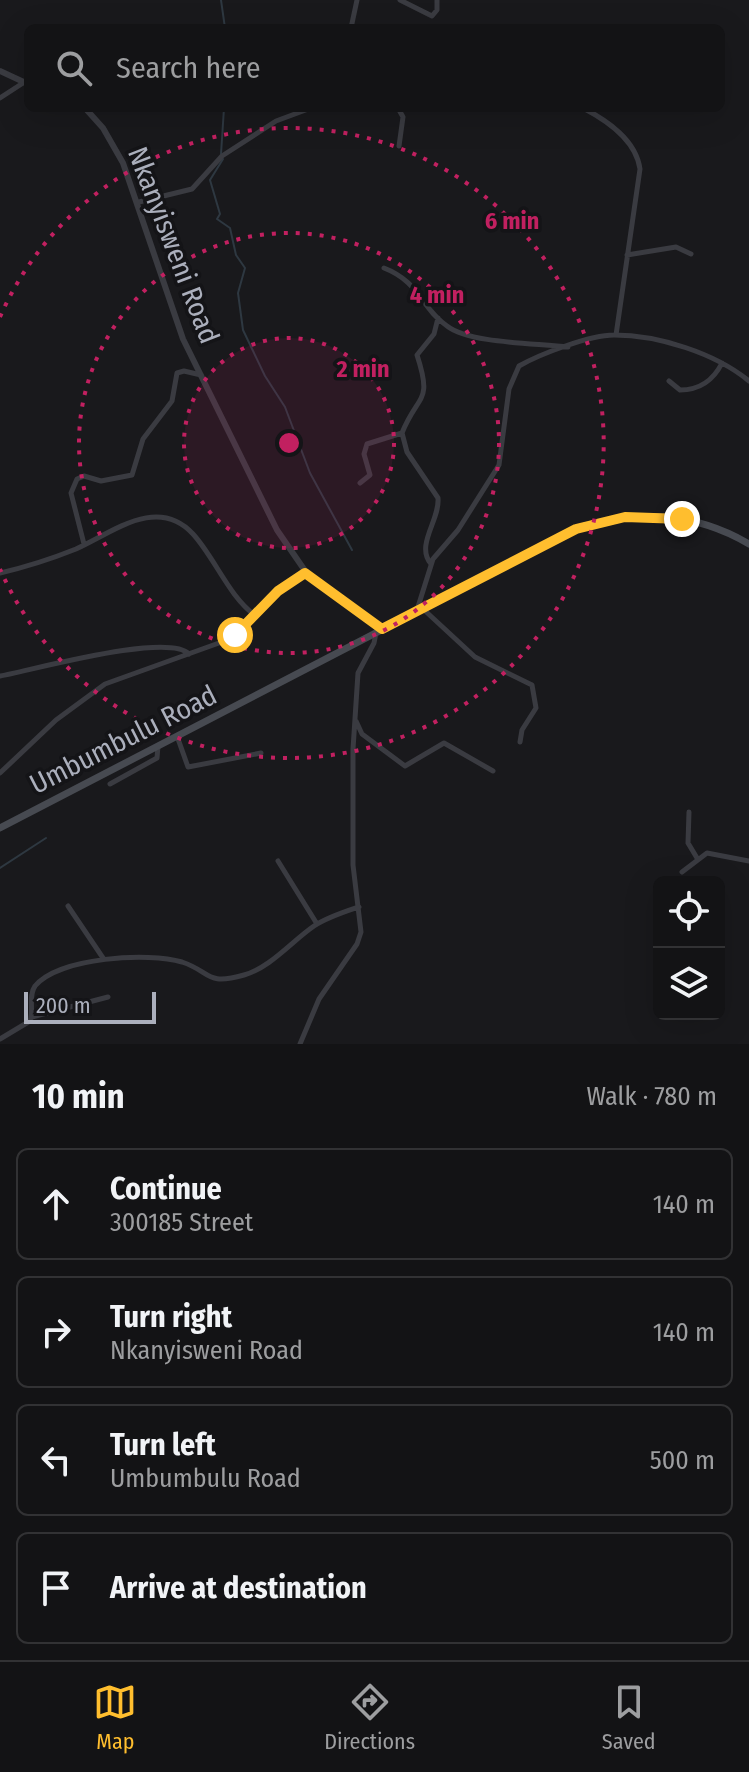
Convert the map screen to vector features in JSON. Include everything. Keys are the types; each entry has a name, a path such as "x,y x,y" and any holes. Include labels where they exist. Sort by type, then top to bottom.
{"main road":[{"name":"Umbumbulu Road","path":"0,828 566,533 614,518 650,515 714,527 749,544"}],"street":[{"path":"352,24 357,0"},
{"path":"400,0 432,16 437,10 437,0"},
{"path":"0,71 24,83"},
{"path":"0,98 24,85"},
{"name":"Nkanyisweni Road","path":"88,112 117,151 139,202 179,329 265,509 305,573 379,630"},
{"path":"291,115 294,112"},
{"path":"139,202 192,189 222,156 300,112"},
{"path":"399,146 403,117 400,112"},
{"path":"589,112 623,137 639,162 640,180 616,335"},
{"path":"626,255 676,247 691,254"},
{"path":"384,268 408,280 447,327 513,342 569,347"},
{"path":"431,564 426,557 426,544 438,498 407,452 402,433 426,389 417,355 434,334 438,318"},
{"path":"520,742 521,732 536,708 532,685 475,657 419,608 431,564 438,551 458,530 499,465 514,374 530,360 616,335 677,347 722,363 749,381"},
{"path":"669,381 680,390 697,388 712,379 722,363"},
{"path":"84,544 71,493 77,479 84,476 101,481 132,475 143,439 172,401 177,373 184,371 201,375"},
{"path":"360,483 370,475 364,454 367,444 402,433"},
{"path":"0,573 43,562 131,520 153,517 169,520 193,534 243,605 256,616"},
{"path":"0,773 56,720 105,684 230,639 278,591 305,573"},
{"path":"300,1044 316,1004 358,941 362,925 352,858 355,720 359,668 379,630"},
{"path":"0,676 54,666 97,653 176,647 189,654"},
{"path":"355,720 362,734 406,766 444,743 493,771"},
{"path":"177,735 188,767 261,753"},
{"path":"110,784 157,758 158,745"},
{"path":"689,812 688,843 697,858"},
{"path":"682,872 697,858 716,853 749,861"},
{"path":"278,861 317,924"},
{"path":"68,906 103,959"},
{"path":"32,1017 31,996 38,983 103,959 134,955 173,961 191,966 210,979 225,979 249,974 317,924 359,907"},
{"path":"0,1039 26,1025 32,1017 108,997"}],"waterway":[{"path":"221,0 224,24"},
{"path":"221,154 224,112"},
{"path":"223,159 210,180 220,214 217,219 230,228 236,255 245,268 238,293 243,330 265,376 285,407 310,473 352,550"},
{"path":"0,868 46,838"}],"route":[{"path":"235,635 278,591 305,573 382,629 576,529 639,515 682,519"}]}
